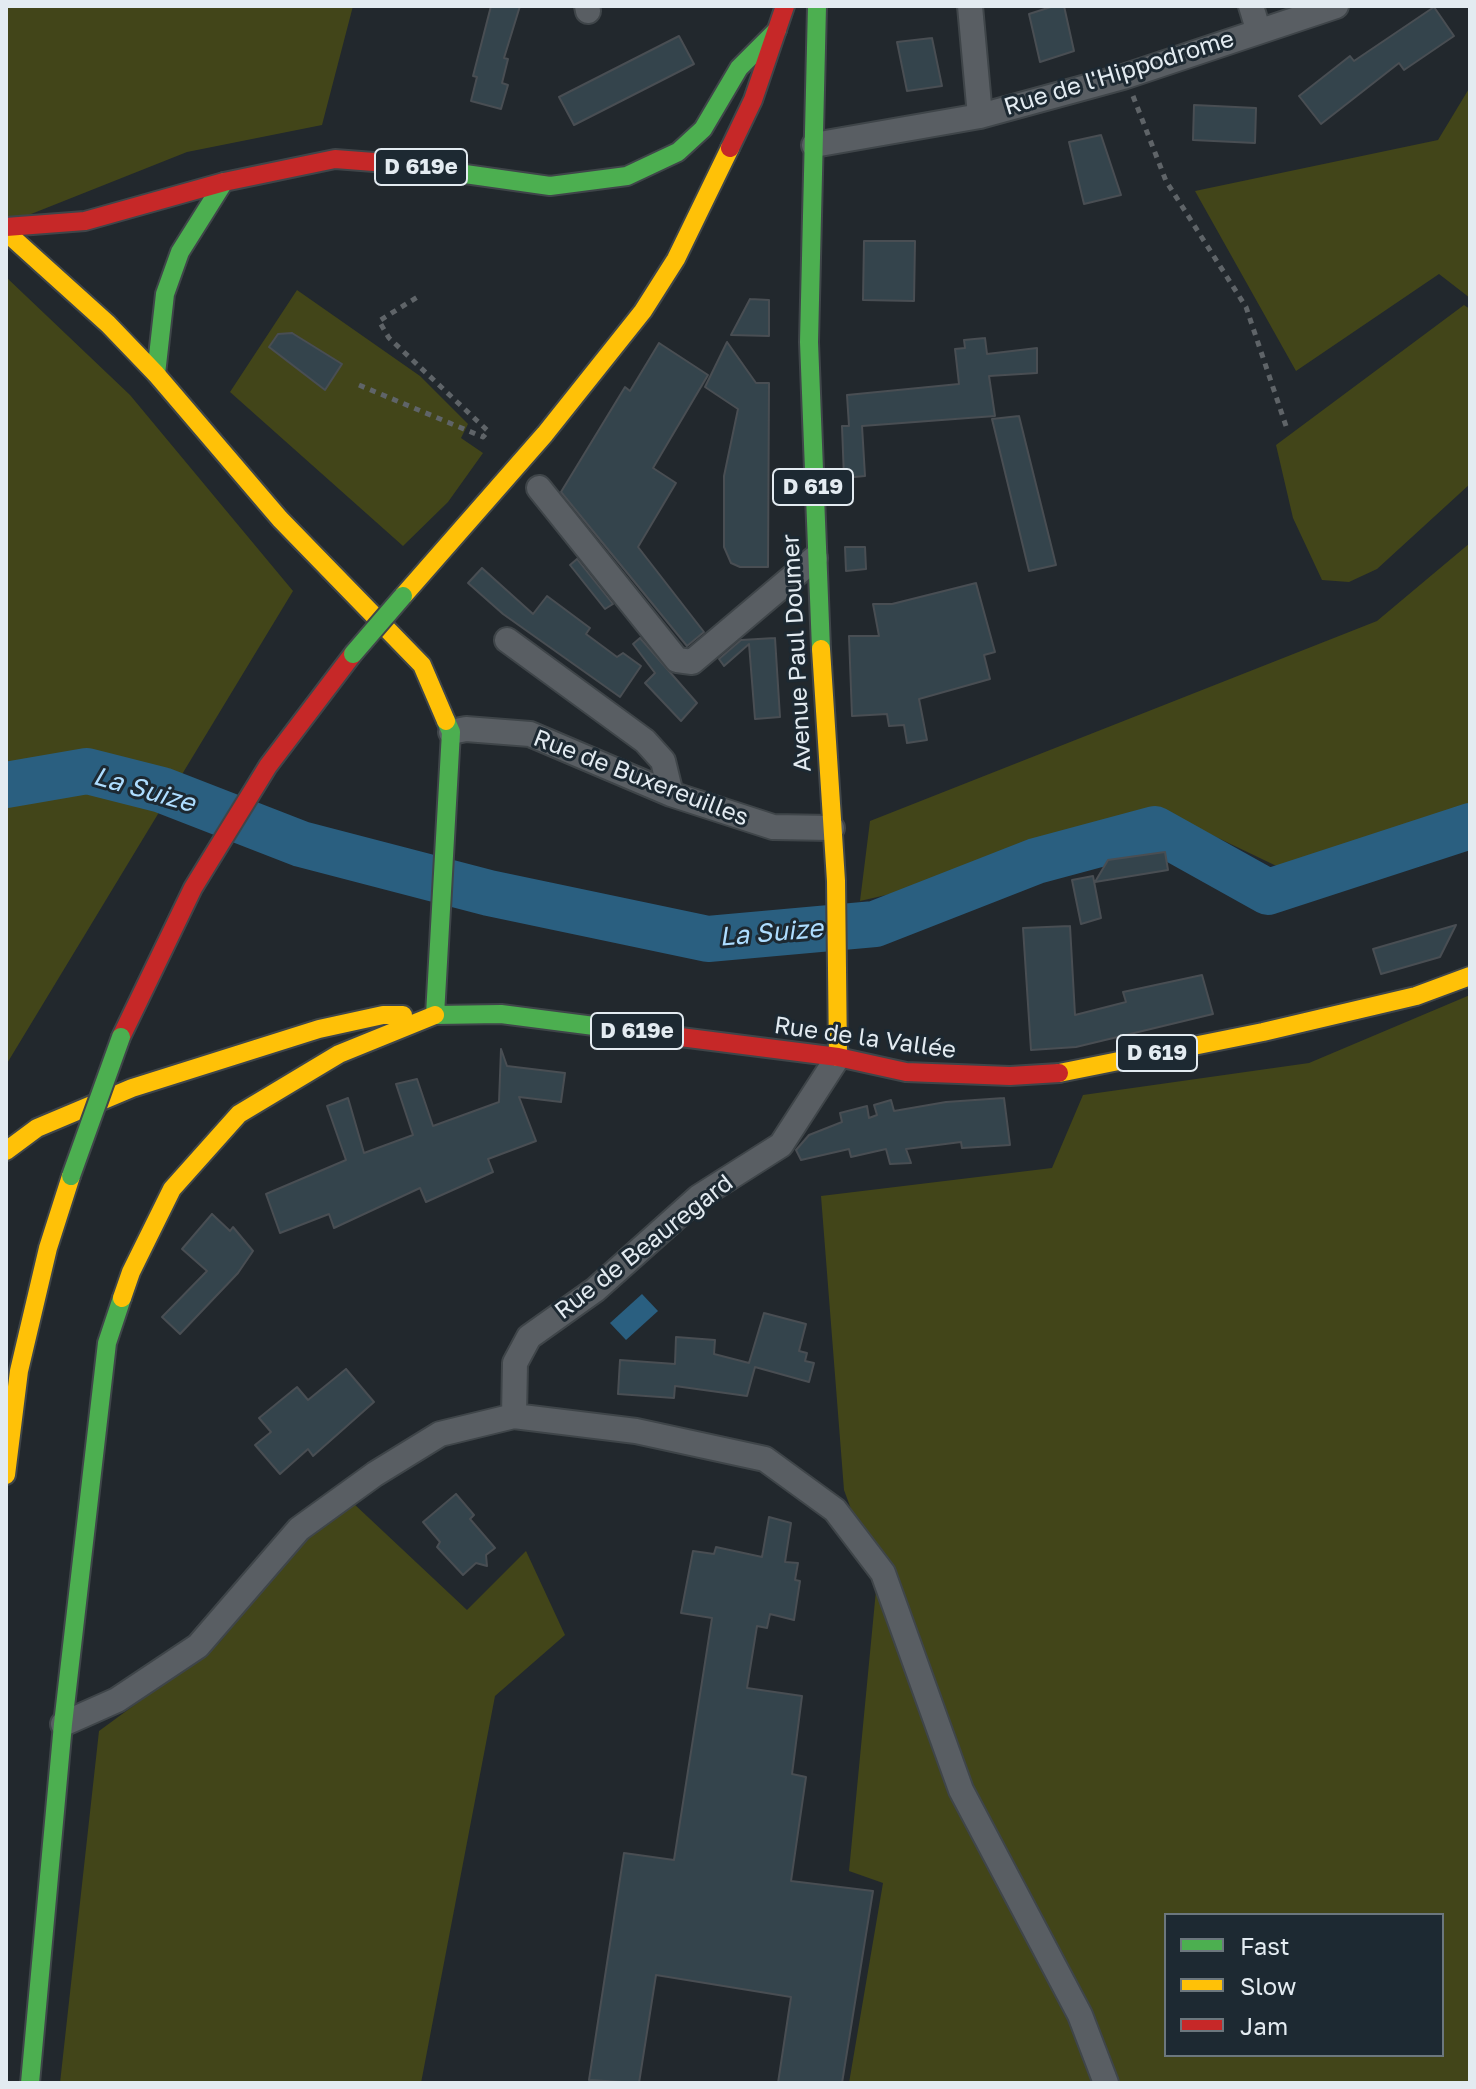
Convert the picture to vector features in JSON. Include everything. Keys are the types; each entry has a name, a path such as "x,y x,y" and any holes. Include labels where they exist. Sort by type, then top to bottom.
{"main road":[{"path":"6,1475 19,1371 48,1248 121,1037 193,888 242,807 302,718 353,654 555,423 643,311 676,259 753,100 785,6"},
{"name":"Avenue Paul Doumer","path":"817,6 809,342 815,558 836,881 838,1057"},
{"name":"D 619e","path":"6,229 85,221 224,182 335,159 398,164 550,186 627,176 678,152 703,129 739,68 777,30"},
{"path":"156,374 165,294 175,266 224,182"},
{"name":"D 619e","path":"6,229 108,324 156,374 280,519 422,665 451,732 435,1015"},
{"name":"Rue de la Vallée","path":"6,1151 37,1128 132,1088 319,1029 383,1015 501,1014 838,1057 906,1072 962,1076 1068,1072 1342,1015 1416,996 1470,976"},
{"path":"30,2083 63,1724 107,1343 131,1272 172,1189 239,1114 339,1054 435,1015"}],"street":[{"name":"Rue de l'Hippodrome","path":"970,6 980,116"},
{"name":"Rue de l'Hippodrome","path":"814,145 980,116 1123,77 1255,18 1305,18 1336,6"},
{"path":"539,488 677,660 692,662 815,558"},
{"path":"507,640 645,741 663,761 671,794"},
{"name":"Rue de Buxereuilles","path":"451,732 466,729 530,734 671,794 773,827 832,828"},
{"name":"Rue de Beauregard","path":"514,1416 515,1363 529,1337 595,1290 699,1197 781,1145 838,1057"},
{"path":"63,1724 117,1700 198,1646 299,1529 375,1474 440,1434 514,1416 636,1431 765,1459 835,1510 883,1573 961,1790 1080,2015 1106,2083"}],"path":[{"path":"1123,77 1140,108 1166,181 1246,307 1287,429"},
{"path":"359,385 483,437 488,431 389,338 379,321 419,296"}],"green space":[{"path":"6,6 353,6 322,125 187,152 6,224"},
{"path":"1470,87 1470,298 1439,274 1296,371 1195,191 1438,140"},
{"path":"6,277 130,395 293,591 6,1065"},
{"path":"297,290 420,376 468,424 461,438 483,453 448,502 403,546 230,392"},
{"path":"1464,305 1470,309 1470,484 1377,569 1349,582 1322,580 1293,518 1276,445"},
{"path":"1470,543 1470,807 1289,872 1191,825 860,901 870,821 1377,621"},
{"path":"1470,995 1470,2083 849,2083 883,1883 849,1871 877,1580 844,1490 821,1196 1052,1168 1083,1095 1309,1063"},
{"path":"353,1503 467,1610 526,1551 565,1635 495,1696 421,2083 60,2083 99,1731 219,1643 303,1541"}],"water":[{"path":"642,1294 658,1311 626,1340 610,1323"}],"building":[{"path":"491,6 520,6 504,58 508,59 502,83 508,85 501,109 471,101 477,77 473,76"},
{"path":"1064,6 1074,51 1040,62 1029,14"},
{"path":"1434,7 1454,36 1404,70 1399,63 1321,124 1299,96 1350,56 1354,61"},
{"path":"679,36 694,64 574,125 559,97"},
{"path":"932,38 942,86 907,91 897,42"},
{"path":"1194,105 1256,108 1255,143 1193,140"},
{"path":"1101,135 1121,195 1084,204 1069,142"},
{"path":"864,241 915,241 914,301 863,300"},
{"path":"750,299 769,300 769,336 731,335"},
{"path":"292,333 342,364 325,390 269,347 278,334"},
{"path":"985,338 987,354 1037,348 1037,373 989,376 995,416 862,426 865,476 844,478 842,426 849,426 847,395 959,384 955,349 965,348 964,340"},
{"path":"727,342 756,383 769,383 768,567 740,567 731,563 724,547 724,476 738,409 705,387"},
{"path":"659,343 708,375 653,468 676,483 638,547 704,632 687,646 561,492 625,387 630,391"},
{"path":"1019,416 1056,565 1029,571 992,419"},
{"path":"845,547 865,547 866,569 846,571"},
{"path":"577,559 613,604 605,609 570,565"},
{"path":"482,568 533,614 547,596 590,628 586,634 617,657 623,653 641,666 620,697 503,614 468,583"},
{"path":"976,583 995,652 984,655 990,679 919,699 927,740 907,743 904,725 889,726 887,714 852,716 849,636 879,636 873,604 892,604"},
{"path":"640,638 697,703 681,721 645,683 655,673 633,644"},
{"path":"775,638 780,717 755,719 749,644 724,666 719,659 741,640"},
{"path":"1165,852 1168,870 1095,882 1108,860"},
{"path":"1093,876 1101,918 1081,924 1072,880"},
{"path":"1456,925 1440,957 1381,974 1373,949"},
{"path":"1070,926 1075,1015 1126,1002 1123,992 1202,975 1213,1014 1076,1047 1031,1050 1023,928"},
{"path":"501,1049 507,1066 565,1073 561,1102 519,1097 536,1141 488,1159 493,1172 426,1202 420,1188 334,1228 329,1214 280,1233 266,1194 346,1160 327,1106 348,1098 364,1153 413,1135 396,1084 417,1079 433,1126 499,1102"},
{"path":"1004,1098 1010,1145 962,1148 961,1142 906,1149 911,1163 890,1164 886,1149 851,1157 849,1149 801,1160 796,1150 809,1135 842,1122 840,1113 867,1106 869,1118 877,1115 874,1105 891,1100 894,1111 946,1102"},
{"path":"212,1214 230,1231 233,1227 253,1251 238,1273 180,1334 162,1317 207,1271 182,1249"},
{"path":"764,1313 806,1324 799,1351 807,1353 805,1361 814,1363 809,1382 755,1367 747,1396 675,1386 674,1398 618,1394 620,1360 675,1364 676,1337 715,1340 714,1354 749,1363"},
{"path":"346,1369 374,1402 313,1456 308,1449 280,1474 255,1445 271,1432 259,1418 297,1387 308,1400"},
{"path":"456,1494 474,1515 470,1519 495,1548 486,1555 487,1566 476,1563 463,1575 437,1547 440,1542 423,1522"},
{"path":"769,1517 791,1523 785,1562 798,1563 795,1580 800,1581 794,1620 770,1614 767,1628 757,1626 747,1688 802,1696 792,1774 806,1777 791,1881 873,1891 842,2083 778,2083 791,1997 656,1975 639,2083 589,2080 624,1853 674,1860 712,1618 681,1613 693,1551 714,1554 716,1547 762,1557"}],"waterway":[{"name":"La Suize","path":"6,785 87,771 162,790 301,844 489,893 708,939 875,924 1036,861 1155,829 1268,892 1470,826"}],"traffic: fast":[{"path":"817,6 809,342 821,649"},
{"path":"387,163 550,186 627,176 678,152 703,129 739,68 777,30"},
{"path":"156,374 165,294 180,252 224,182"},
{"path":"353,654 403,596"},
{"path":"446,721 451,732 435,1015 501,1014 641,1032"},
{"path":"71,1176 121,1037"},
{"path":"30,2083 63,1724 107,1343 122,1298"}],"traffic: slow":[{"path":"403,596 545,434 643,311 676,259 730,148"},
{"path":"6,232 108,324 156,374 280,519 422,665 446,721"},
{"path":"821,649 836,881 838,1057"},
{"path":"1059,1073 1263,1032 1416,996 1470,976"},
{"path":"6,1151 37,1128 132,1088 319,1029 383,1015 403,1015"},
{"path":"122,1298 131,1272 172,1189 239,1114 339,1054 435,1015"},
{"path":"6,1475 19,1371 48,1248 71,1176"}],"traffic: jam":[{"path":"730,148 753,100 785,6"},
{"path":"6,227 85,221 224,182 335,159 387,163"},
{"path":"121,1037 193,888 268,766 353,654"},
{"path":"641,1032 838,1057 906,1072 1010,1076 1059,1073"}]}
